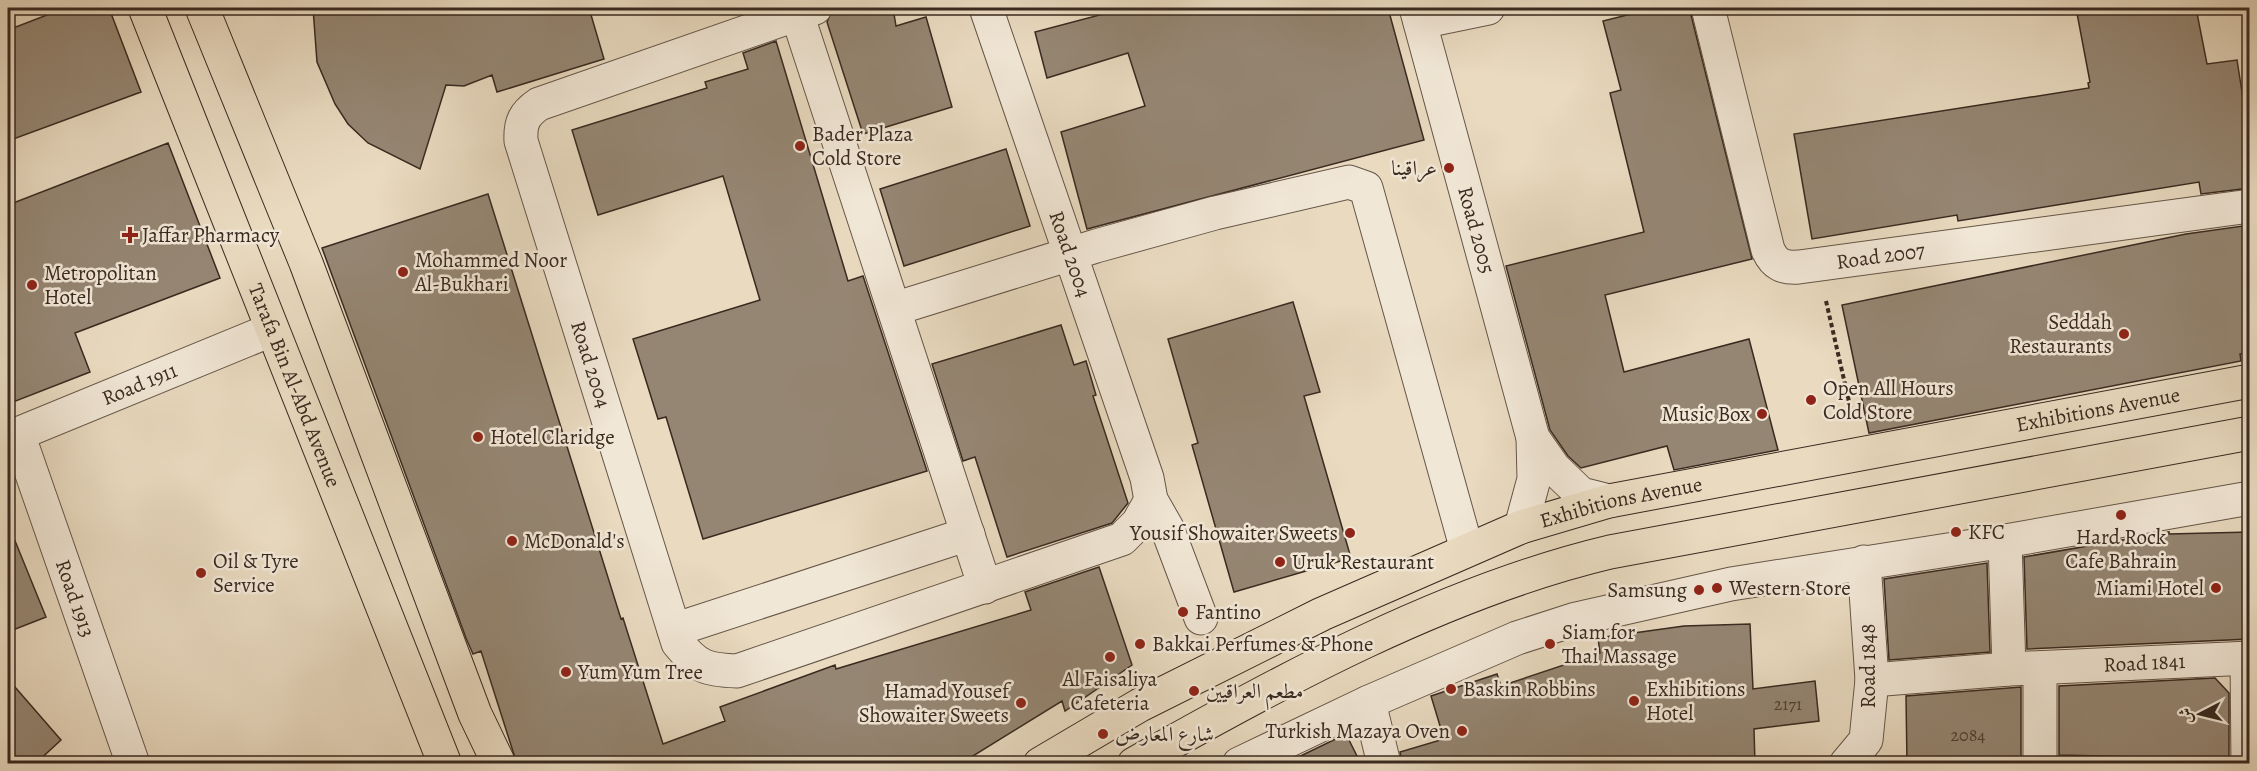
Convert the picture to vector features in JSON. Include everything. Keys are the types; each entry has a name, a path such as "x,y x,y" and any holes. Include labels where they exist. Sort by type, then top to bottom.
{"main road":[{"name":"Tarafa Bin Al-Abd Avenue","path":"145,8 445,764"},
{"path":"209,13 306,263 475,714 500,764"},
{"name":"Exhibitions Avenue","path":"1040,764 1140,705 1220,664 1322,614 1521,527 1609,501 2250,381"},
{"path":"1134,764 1205,723 1408,622 1555,565 1610,552 2250,433"}],"street":[{"name":"Road 2004","path":"986,8 1147,478 1151,500 1167,528 1201,618"},
{"name":"Road 2005","path":"1488,8 1418,15 1533,438 1534,479 1521,527"},
{"name":"Road 2007","path":"1708,8 1768,250 1774,260 1783,267 1818,265 2250,206"},
{"name":"Road 2004","path":"985,588 894,309 806,10 539,104 524,117 520,129 521,141 678,643 693,662 714,671 737,671 985,588 1122,539 1138,524 1151,500"},
{"path":"894,309 1070,253 1215,213 1349,182 1366,188 1467,549"},
{"name":"Road 1911","path":"13,436 272,330"},
{"name":"Road 1913","path":"13,436 133,764"},
{"name":"Road 2005","path":"1533,438 1554,468 1581,494 1609,501"},
{"path":"1239,764 1369,702 1517,638 1576,619 1720,586 2005,541 2250,498"},
{"path":"674,630 968,534"},
{"path":"2005,541 2040,764"},
{"name":"Road 1848","path":"1846,764 1866,740 1872,680 1864,562"},
{"path":"2248,658 2248,764"},
{"name":"Road 1841","path":"1872,680 2025,668 2248,658"},
{"path":"1369,702 1384,764"}],"path":[{"path":"1818,265 1861,454"}],"building":[{"path":"65,8 109,8 141,92 8,141 8,30"},
{"path":"313,8 589,8 604,59 497,92 492,75 464,86 446,85 420,169 368,143 348,124 335,104 317,62"},
{"path":"833,8 893,8 896,26 926,17 952,107 863,134 827,22"},
{"path":"1126,8 1388,8 1424,140 1087,229 1061,132 1145,106 1128,53 1047,78 1035,32"},
{"path":"1655,8 1686,8 1690,11 1752,259 1605,295 1624,372 1749,339 1778,450 1674,470 1667,446 1581,468 1568,456 1550,430 1506,266 1644,232 1610,93 1621,90 1603,21"},
{"path":"2076,8 2196,8 2207,64 2237,60 2250,143 2250,188 2201,194 2199,182 1958,221 1957,215 1812,239 1794,134 2089,88 2088,83 2090,82"},
{"path":"776,41 848,281 863,276 927,471 703,539 666,417 658,419 633,339 760,300 723,176 598,215 572,130 707,88 705,82 748,69 743,53"},
{"name":"Jaffar Pharmacy","path":"168,143 220,278 75,333 90,372 8,404 8,205"},
{"path":"1006,149 1030,226 904,266 880,189"},
{"path":"488,194 621,619 623,618 663,744 725,721 720,707 835,665 836,669 1031,610 1025,592 1099,567 1132,665 1065,711 1062,701 960,764 517,764 481,651 473,654 466,638 322,248"},
{"path":"2250,225 2250,353 2240,354 2241,361 1869,433 1842,305 2186,234"},
{"path":"1293,302 1320,392 1304,396 1351,558 1234,592 1192,445 1198,443 1168,339"},
{"path":"1061,325 1074,365 1086,361 1096,395 1093,396 1128,503 1112,523 1007,557 975,457 963,461 932,364"},
{"path":"8,527 46,617 8,632"},
{"path":"2169,532 2169,534 2250,532 2250,639 2027,649 2024,557"},
{"path":"1987,563 1990,652 1889,660 1884,579"},
{"path":"1750,624 1753,689 1815,681 1819,721 1754,729 1755,764 1402,764 1400,752 1444,739 1431,696 1497,674 1501,686 1600,653 1598,638 1684,626"},
{"path":"2215,678 2229,693 2229,759 2059,755 2059,686"},
{"path":"8,679 61,740 35,764 8,764"},
{"path":"2021,687 2021,764 1907,764 1906,696"},
{"path":"1346,734 1361,764 1284,764"}],"place":[{"name":"Bader Plaza Cold Store","path":"800,146"},
{"name":"عراقينا","path":"1449,168"},
{"name":"Jaffar Pharmacy","path":"130,235"},
{"name":"Mohammed Noor Al-Bukhari","path":"403,272"},
{"name":"Metropolitan Hotel","path":"32,285"},
{"name":"Seddah Restaurants","path":"2124,334"},
{"name":"Open All Hours Cold Store","path":"1811,400"},
{"name":"Music Box","path":"1762,414"},
{"name":"Hotel Claridge","path":"478,437"},
{"name":"Hard Rock Cafe Bahrain","path":"2121,515"},
{"name":"KFC","path":"1956,532"},
{"name":"Yousif Showaiter Sweets","path":"1350,533"},
{"name":"McDonald's","path":"512,541"},
{"name":"Uruk Restaurant","path":"1280,562"},
{"name":"Oil & Tyre Service","path":"201,573"},
{"name":"Western Store","path":"1717,588"},
{"name":"Miami Hotel","path":"2216,588"},
{"name":"Samsung","path":"1699,590"},
{"name":"Fantino","path":"1183,612"},
{"name":"Bakkai Perfumes & Phone","path":"1140,644"},
{"name":"Siam for Thai Massage","path":"1550,644"},
{"name":"Al Faisaliya Cafeteria","path":"1110,657"},
{"name":"Yum Yum Tree","path":"566,672"},
{"name":"Baskin Robbins","path":"1451,689"},
{"name":"مطعم العراقيين","path":"1194,691"},
{"name":"Exhibitions Hotel","path":"1634,701"},
{"name":"Hamad Yousef Showaiter Sweets","path":"1021,703"},
{"name":"Turkish Mazaya Oven","path":"1462,731"},
{"name":"شارع المعارض","path":"1103,734"}]}
